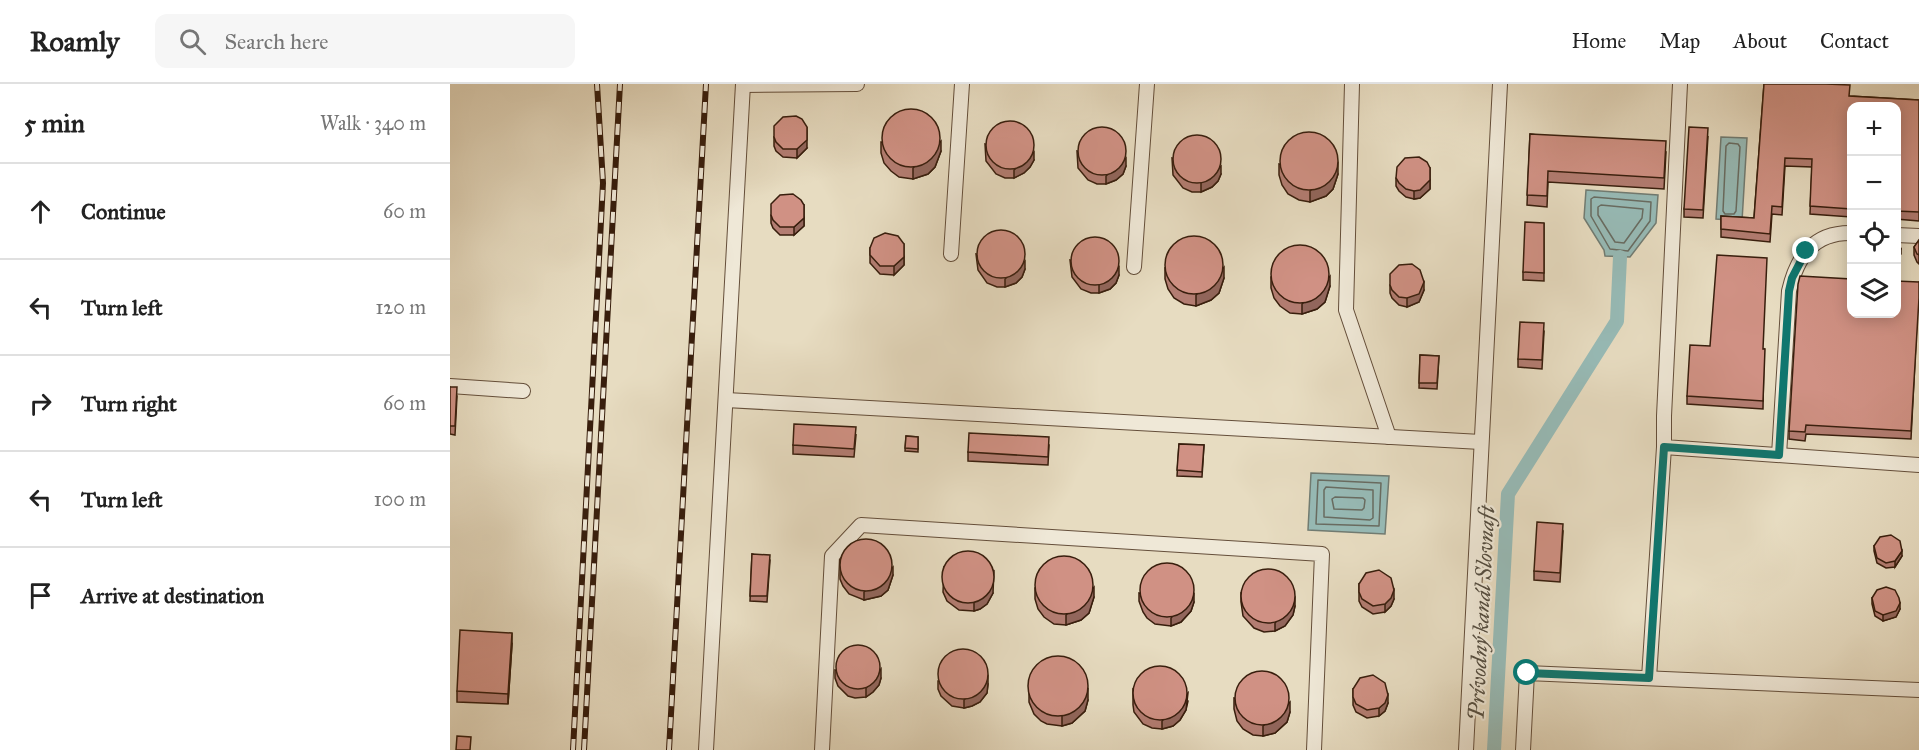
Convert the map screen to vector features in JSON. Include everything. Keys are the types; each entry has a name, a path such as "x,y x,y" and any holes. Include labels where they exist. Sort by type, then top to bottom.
{"lane":[{"path":"706,750 743,85 857,84"},
{"path":"951,255 962,84"},
{"path":"1134,267 1147,84"},
{"path":"1352,84 1346,309 1389,437"},
{"path":"1466,750 1500,84"},
{"path":"1649,678 1664,447 1680,84"},
{"path":"1779,455 1789,291 1792,278 1806,251 1828,236 1847,234"},
{"path":"1901,236 1919,236"},
{"path":"450,386 523,391"},
{"path":"726,400 1481,442"},
{"path":"1664,447 1919,465"},
{"path":"822,750 832,556 861,525 1322,554 1314,750"},
{"path":"1523,750 1527,673 1919,690"}],"water":[{"path":"1721,137 1747,138 1742,221 1716,219"},
{"path":"1586,190 1658,195 1656,223 1630,257 1605,256 1604,250 1584,218"},
{"path":"1311,473 1389,476 1385,534 1308,530"}],"building":[{"path":"1764,84 1850,85 1849,96 1919,100 1919,212 1901,211 1901,102 1847,102 1847,209 1810,206 1812,159 1785,158 1782,207 1772,206 1770,234 1721,229 1721,216 1754,218"},
{"path":"905,109 917,109 932,117 940,132 940,144 932,159 917,167 905,167 890,159 882,144 882,132 890,117"},
{"path":"796,116 802,119 807,127 807,140 797,149 783,149 774,137 774,126 783,117"},
{"path":"1005,121 1015,121 1030,131 1034,145 1033,154 1024,165 1015,169 1005,169 990,159 986,150 986,140 996,125"},
{"path":"1097,127 1107,127 1122,137 1126,151 1125,160 1116,171 1107,175 1097,175 1082,165 1078,156 1078,146 1088,131"},
{"path":"1689,127 1708,128 1703,210 1684,209"},
{"path":"1303,132 1315,132 1330,140 1338,155 1338,167 1330,182 1315,190 1303,190 1288,182 1280,167 1280,155 1288,140"},
{"path":"1530,134 1666,141 1664,178 1548,171 1547,196 1527,195"},
{"path":"1192,135 1202,135 1217,145 1221,159 1220,168 1211,179 1202,183 1192,183 1177,173 1173,164 1173,154 1183,139"},
{"path":"1419,157 1427,162 1430,168 1430,180 1420,190 1406,189 1396,178 1397,167 1405,158"},
{"path":"793,194 804,205 804,218 794,227 780,227 771,215 771,204 780,195"},
{"path":"1525,222 1544,223 1544,273 1523,272"},
{"path":"996,230 1006,230 1021,240 1025,254 1021,268 1015,274 1006,278 996,278 981,268 977,259 977,249 987,234"},
{"path":"885,233 898,236 904,244 904,257 894,266 880,266 870,255 874,238"},
{"path":"1188,236 1200,236 1215,244 1223,259 1223,271 1215,286 1200,294 1188,294 1173,286 1165,271 1165,259 1173,244"},
{"path":"1090,237 1100,237 1115,247 1119,261 1118,270 1109,281 1100,285 1090,285 1075,275 1071,266 1071,256 1081,241"},
{"path":"1919,240 1919,255 1914,247"},
{"path":"1294,245 1306,245 1321,253 1329,268 1329,280 1321,295 1306,303 1294,303 1279,295 1271,280 1271,268 1279,253"},
{"path":"1717,255 1767,258 1763,401 1687,396 1690,345 1710,346"},
{"path":"1412,264 1420,270 1424,282 1419,294 1407,298 1399,297 1390,285 1390,274 1399,265"},
{"path":"1800,276 1847,279 1847,318 1901,318 1901,281 1919,282 1911,431 1806,425 1805,432 1789,431"},
{"path":"1520,322 1544,323 1542,360 1518,359"},
{"path":"1420,355 1439,356 1437,383 1419,383"},
{"path":"450,387 457,387 455,426 450,426"},
{"path":"794,424 856,427 854,449 793,445"},
{"path":"969,433 1049,437 1048,457 968,452"},
{"path":"906,436 918,437 918,449 905,448"},
{"path":"1179,444 1204,445 1202,472 1177,470"},
{"path":"1537,522 1563,524 1560,573 1534,571"},
{"path":"1891,535 1900,541 1902,551 1895,561 1886,563 1877,558 1874,546 1880,537"},
{"path":"861,539 871,539 885,546 892,565 885,584 871,591 861,591 851,587 844,580 840,570 840,560 844,550 851,543"},
{"path":"963,551 973,551 982,555 990,563 994,577 990,591 982,599 973,603 963,603 954,599 946,591 942,582 942,572 946,563 954,555"},
{"path":"752,554 770,555 767,596 750,596"},
{"path":"1058,556 1070,556 1085,564 1093,579 1093,591 1085,606 1070,614 1058,614 1043,606 1035,591 1035,579 1043,564"},
{"path":"1162,563 1172,563 1182,567 1190,575 1194,590 1190,605 1182,613 1172,617 1162,617 1152,613 1144,605 1140,595 1140,585 1144,575 1152,567"},
{"path":"1268,569 1278,571 1287,577 1293,586 1295,596 1293,606 1287,615 1278,621 1268,623 1258,621 1249,615 1243,606 1241,596 1243,586 1249,577 1258,571"},
{"path":"1379,570 1391,578 1394,590 1391,598 1385,604 1373,606 1362,599 1359,584 1366,573"},
{"path":"1886,587 1895,590 1900,603 1896,611 1883,615 1875,611 1872,598 1877,590"},
{"path":"460,630 512,633 508,694 457,691"},
{"path":"858,645 867,646 874,651 879,658 879,676 874,683 867,688 858,689 849,688 842,683 837,676 836,667 837,658 842,651 849,646"},
{"path":"958,649 968,649 981,656 988,669 988,679 981,692 968,699 958,699 949,695 942,688 938,679 938,669 942,660 949,653"},
{"path":"1058,656 1075,661 1083,669 1088,686 1083,703 1075,711 1058,716 1041,711 1033,703 1028,686 1033,669 1041,661"},
{"path":"1155,666 1165,666 1175,670 1183,678 1187,693 1183,708 1175,716 1165,720 1155,720 1145,716 1137,708 1133,698 1133,688 1137,678 1145,670"},
{"path":"1257,671 1267,671 1277,675 1285,683 1289,698 1285,713 1277,721 1267,725 1257,725 1247,721 1239,713 1235,703 1235,693 1239,683 1247,675"},
{"path":"1373,675 1385,683 1388,695 1385,703 1379,708 1367,710 1356,704 1353,689 1360,678"},
{"path":"457,736 471,737 470,750 456,750"}],"waterway":[{"name":"Prívodný kanál Slovnaft","path":"1494,750 1508,494 1617,321 1620,257"}],"railway":[{"path":"573,750 603,183 597,84"},
{"path":"584,750 620,84"},
{"path":"669,750 706,84"}],"route":[{"path":"1527,673 1649,678 1664,447 1779,455 1789,291 1797,266 1806,251"}]}
